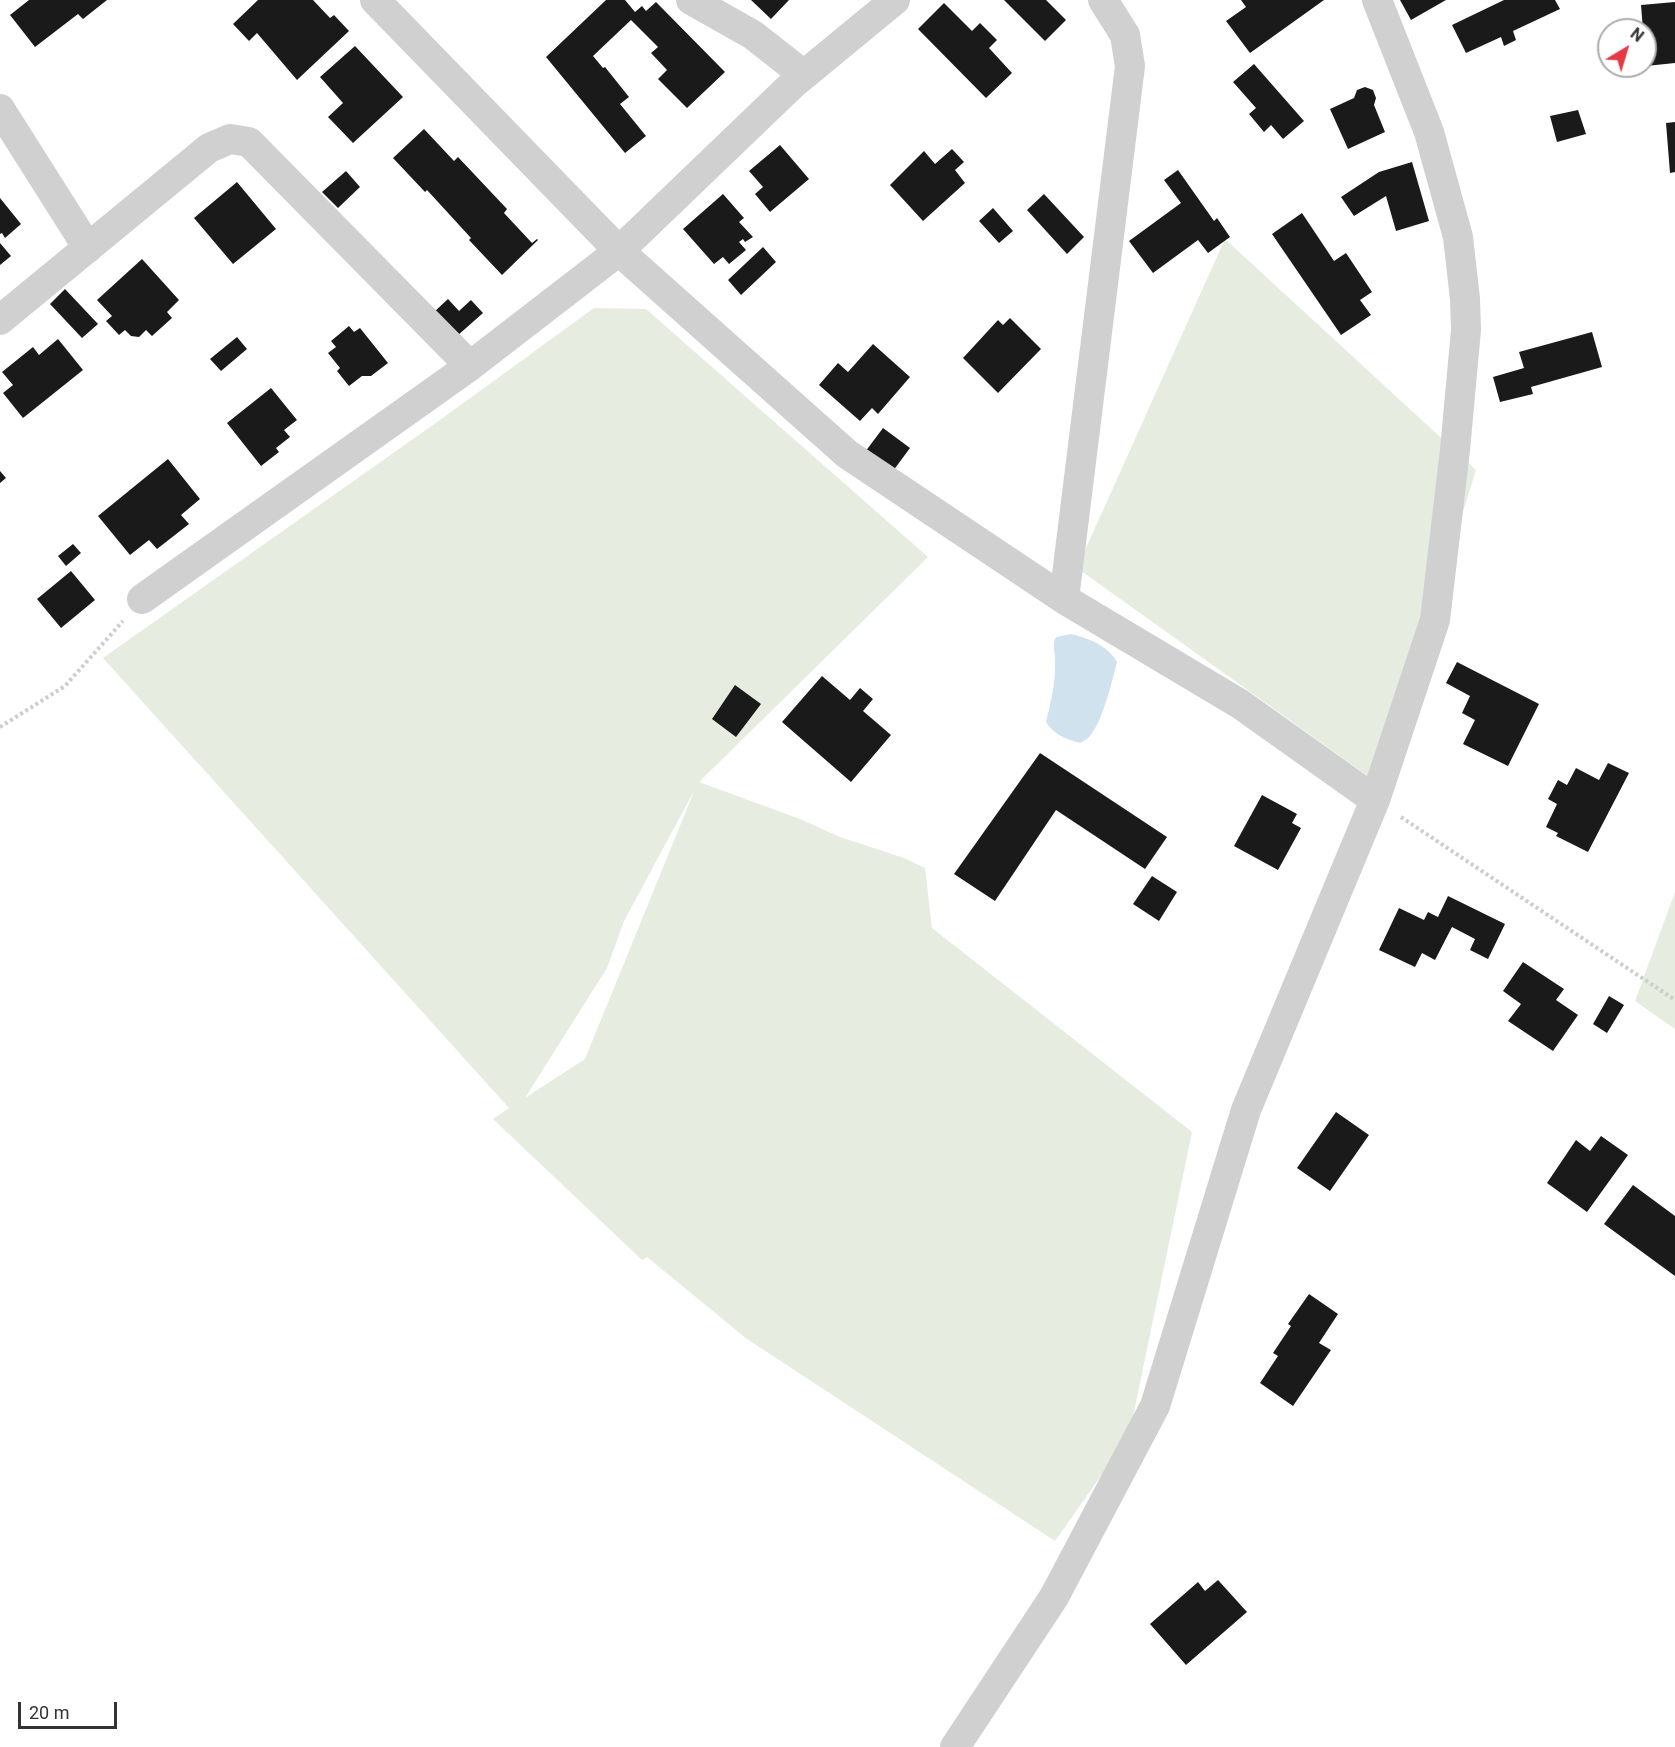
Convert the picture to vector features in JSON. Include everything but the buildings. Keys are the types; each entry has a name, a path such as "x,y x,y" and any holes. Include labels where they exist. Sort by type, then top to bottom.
{"street":[{"path":"375,0 619,251 847,454 1064,599 1240,704 1375,800"},
{"path":"691,0 753,36 804,75"},
{"path":"142,599 471,366 619,251 793,84 895,0"},
{"path":"1064,599 1130,66 1125,35 1103,0"},
{"path":"955,1747 1054,1597 1155,1406 1246,1110 1375,800 1435,620 1455,450 1466,330 1465,299 1458,237 1429,132 1377,0"},
{"path":"0,109 88,248"},
{"path":"0,320 209,148 230,139 249,142 471,366"}],"path":[{"path":"0,728 65,686 142,599"},
{"path":"1375,800 1675,1000"}],"shaded area":[{"path":"1225,239 1476,470 1379,784 1077,568"},
{"path":"594,308 646,309 928,557 699,782 800,819 840,837 904,858 925,868 932,928 1192,1132 1129,1436 1055,1541 747,1339 647,1257 642,1260 493,1119 509,1108 103,658 447,415","holes":["695,789 585,1059 525,1098 607,968 624,921"]},
{"path":"1675,892 1675,1029 1635,1001"}],"water":[{"path":"1071,634 1097,644 1108,651 1117,662 1098,723 1088,738 1080,743 1065,738 1046,722 1054,684 1055,640 1056,637"}]}
